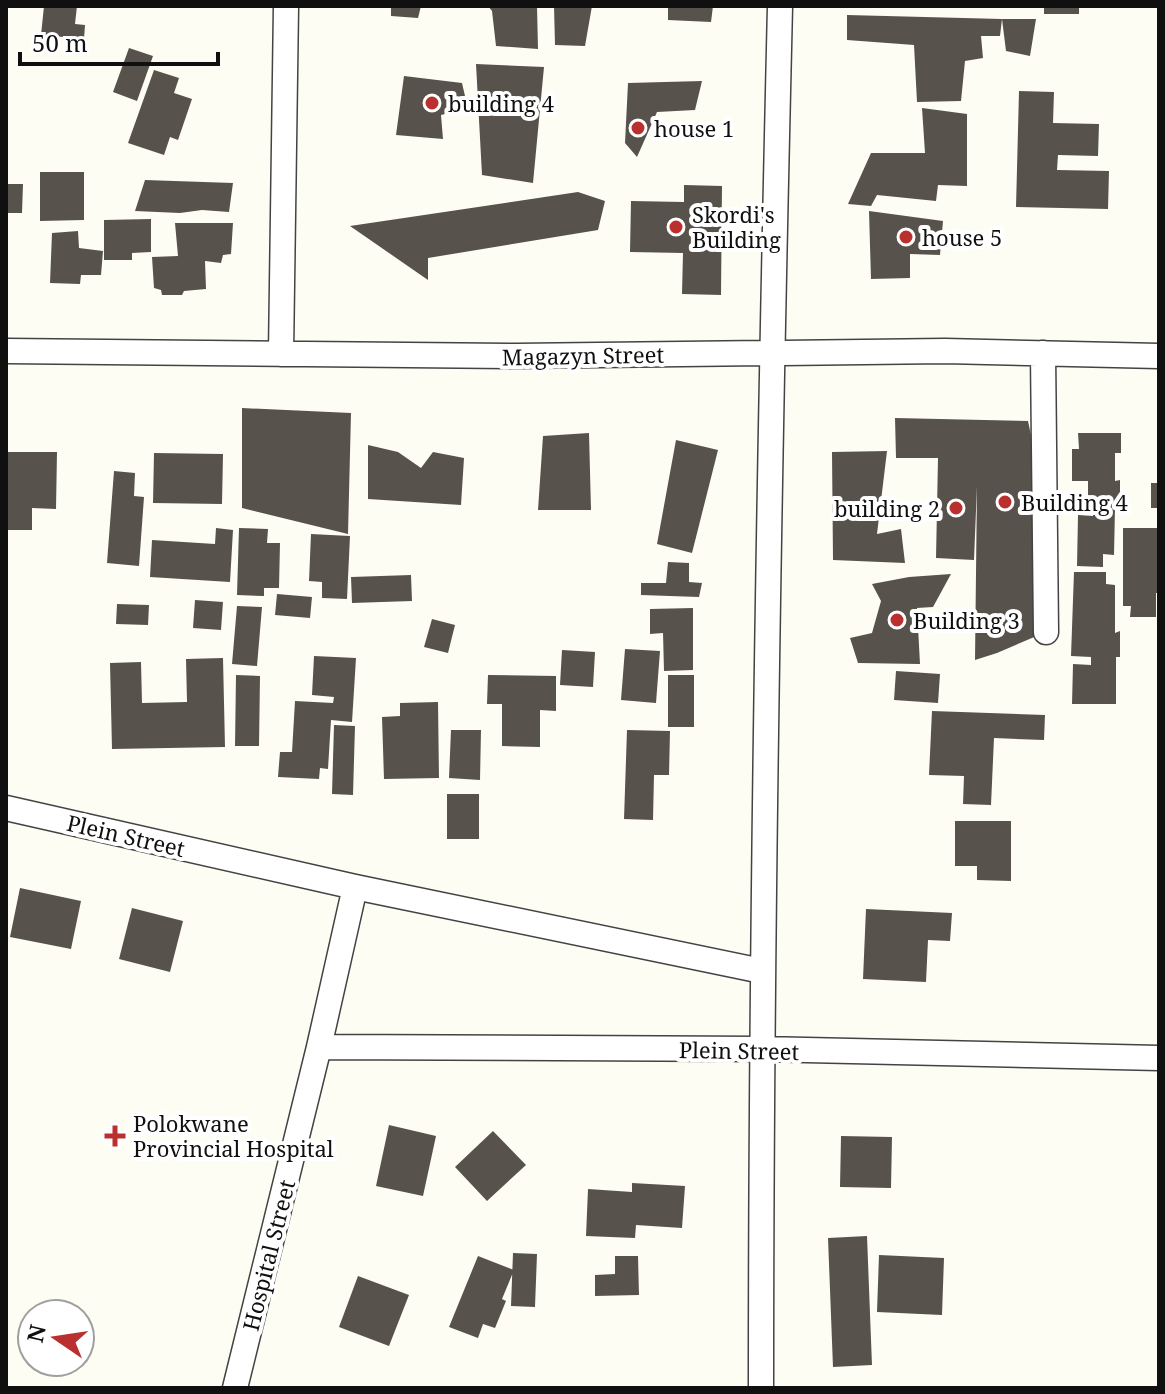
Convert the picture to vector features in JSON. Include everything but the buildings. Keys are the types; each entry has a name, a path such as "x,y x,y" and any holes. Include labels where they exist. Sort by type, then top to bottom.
{"street":[{"path":"281,354 286,6"},
{"path":"761,1388 762,971 771,352 780,6"},
{"name":"Magazyn Street","path":"6,351 516,356 945,351 1159,356"},
{"path":"1043,353 1046,632"},
{"name":"Plein Street","path":"6,808 355,887 762,971"},
{"name":"Hospital Street","path":"235,1388 355,887"},
{"name":"Plein Street","path":"319,1047 761,1049 1159,1058"}],"place":[{"name":"building 4","path":"432,103"},
{"name":"house 1","path":"638,128"},
{"name":"Skordi's Building","path":"676,227"},
{"name":"house 5","path":"906,237"},
{"name":"Building 4","path":"1005,502"},
{"name":"building 2","path":"956,508"},
{"name":"Building 3","path":"897,620"},
{"name":"Polokwane Provincial Hospital","path":"115,1136"}]}
